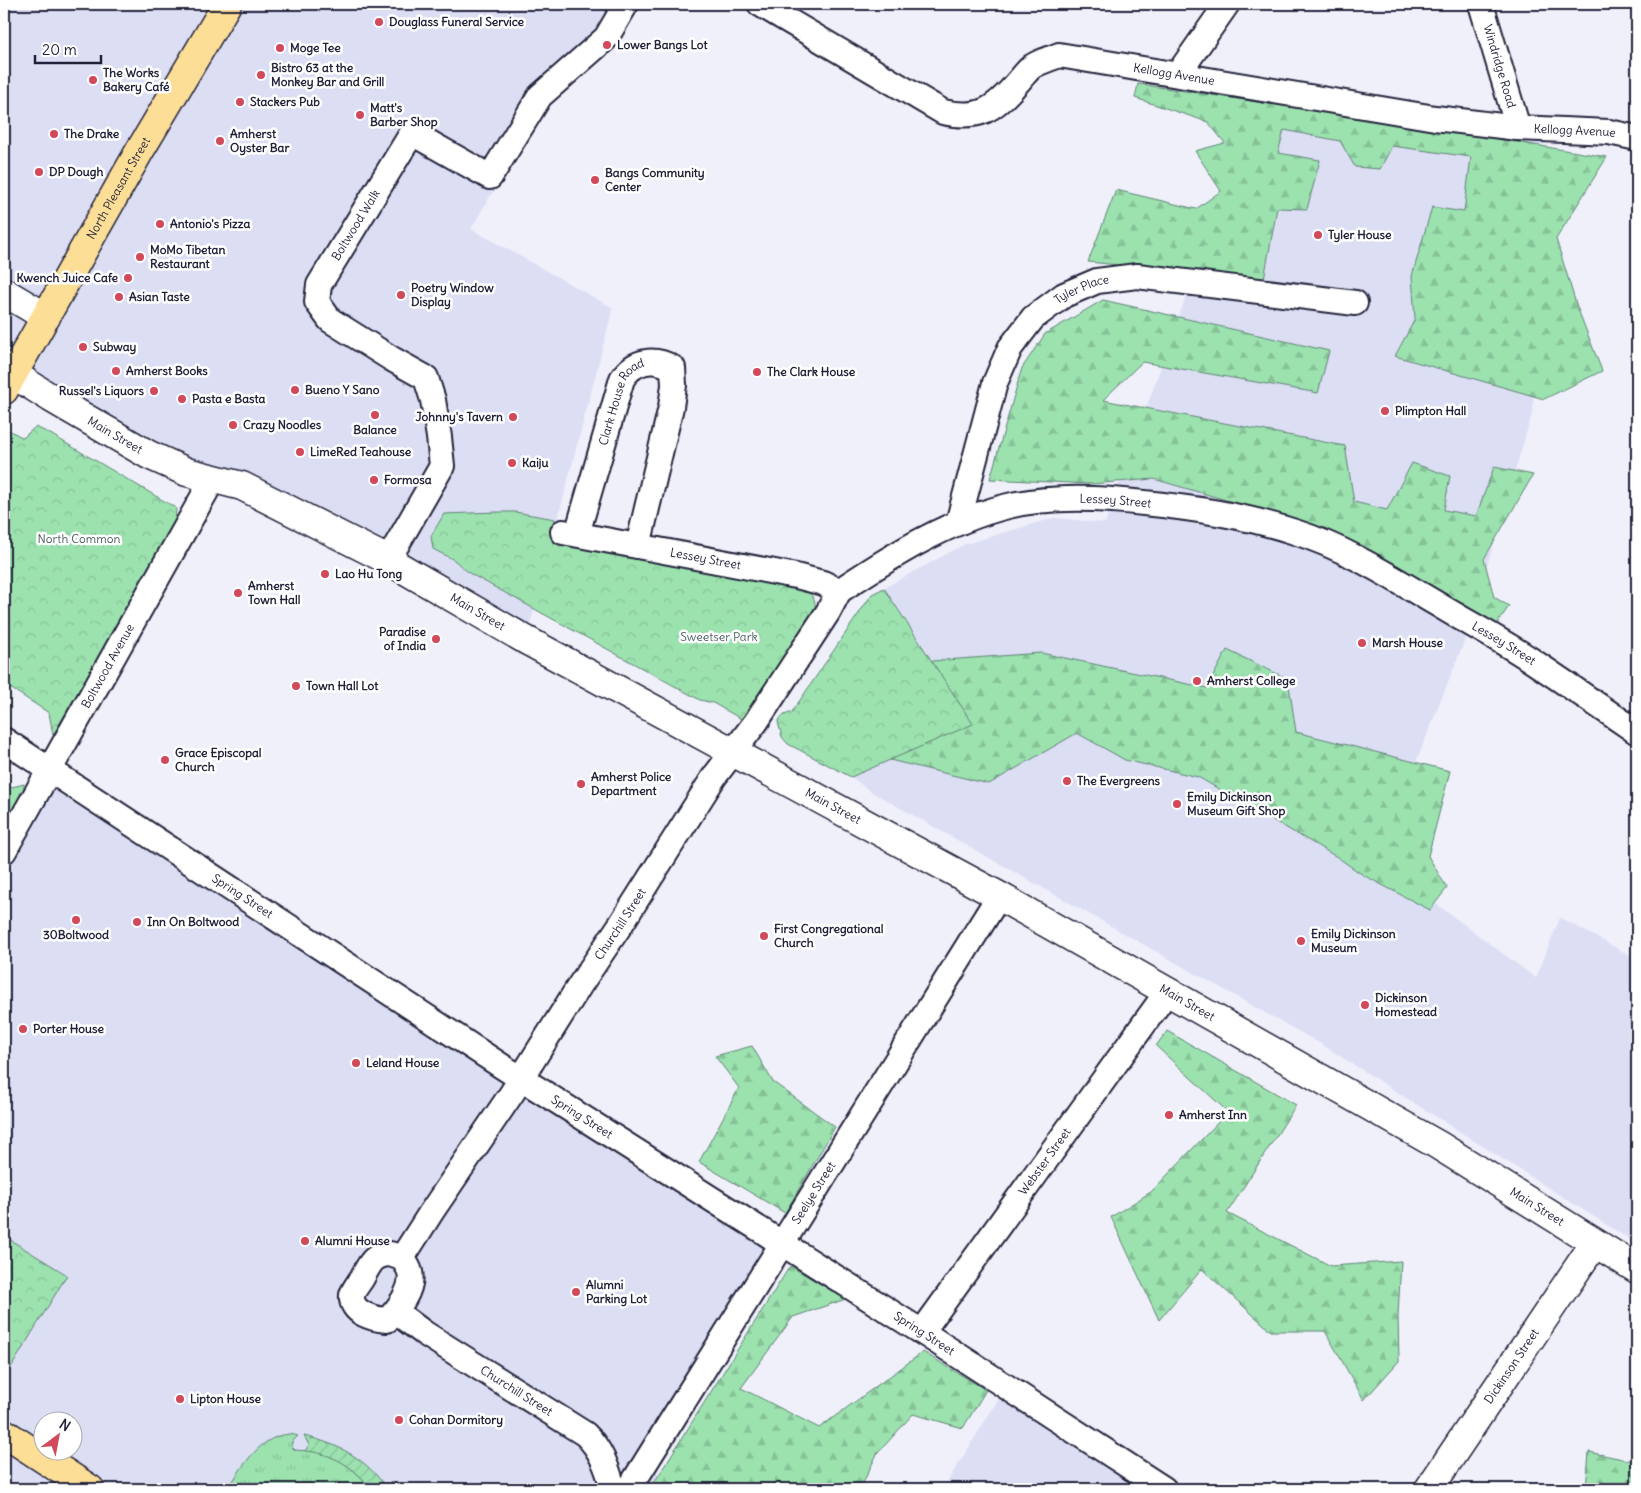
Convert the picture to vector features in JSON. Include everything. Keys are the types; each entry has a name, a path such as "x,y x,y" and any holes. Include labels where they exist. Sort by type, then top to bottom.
{"main road":[{"name":"North Pleasant Street","path":"8,382 139,152 227,4"},
{"path":"4,292 46,317"},
{"name":"Main Street","path":"8,382 51,398 149,455 187,472 242,486 388,560 526,640 999,896 1438,1145 1637,1270"},
{"name":"Dickinson Street","path":"1429,1489 1594,1244"},
{"path":"4,1432 90,1489"}],"street":[{"name":"Boltwood Walk","path":"388,560 442,466 432,396 426,378 330,320 317,302 319,285 412,133 490,177 540,96 606,38 626,4"},
{"name":"Kellogg Avenue","path":"760,4 943,112 958,116 975,114 992,108 1032,66 1059,55 1435,118 1518,128 1609,132 1637,138"},
{"path":"1178,74 1227,4"},
{"name":"Windridge Road","path":"1481,4 1518,128"},
{"name":"Tyler Place","path":"958,523 995,383 1010,348 1033,318 1064,295 1097,281 1137,276 1355,304"},
{"name":"Clark House Road","path":"570,533 622,379 628,370 637,364 663,362 673,368 674,385 671,407 638,546"},
{"name":"Boltwood Avenue","path":"4,851 213,479"},
{"name":"Lessey Street","path":"570,533 796,576 823,583 839,591 913,544 958,523 1008,506 1049,500 1107,499 1166,505 1234,516 1296,532 1375,567 1530,659 1637,732"},
{"name":"Churchill Street","path":"402,1258 621,924 714,777 756,722 828,612 839,591"},
{"name":"Spring Street","path":"4,740 521,1078 922,1332 1164,1489"},
{"name":"Seelye Street","path":"629,1489 999,896"},
{"name":"Webster Street","path":"922,1332 1167,992"},
{"path":"379,1254 390,1254 402,1258 410,1272 410,1283 404,1299 396,1312 387,1320 375,1319 362,1313 353,1304 352,1294 379,1254"},
{"name":"Churchill Street","path":"396,1312 439,1342 585,1434 591,1440 608,1468 614,1489"}],"shaded area":[{"path":"4,4 626,4 545,102 471,229 613,308 526,640 13,374 4,390"},
{"name":"Amherst College","path":"1258,95 1542,139 1533,410 1466,637 1377,860 1536,978 1560,918 1637,959 1637,1244 1321,1044 870,791 851,777 973,724 884,588 965,544 1054,518 1105,523"},
{"path":"50,770 782,1243 651,1454 662,1489 4,1489 4,851"},
{"path":"1006,1387 1164,1489 943,1489"}],"green space":[{"path":"1138,84 1425,127 1607,157 1556,239 1577,307 1602,371 1544,399 1395,356 1415,319 1412,276 1432,207 1464,212 1471,157 1392,146 1380,169 1355,167 1340,141 1284,130 1278,153 1320,160 1307,209 1277,208 1264,279 1088,262 1116,190 1196,209 1221,191 1195,151 1225,143 1208,122 1135,98"},
{"path":"1103,300 1329,351 1318,393 1142,362 1103,400 1345,446 1354,502 1387,510 1412,463 1450,476 1444,510 1476,516 1494,467 1533,475 1484,559 1494,597 1509,606 1495,627 1315,531 1243,505 1154,479 1090,484 990,479 1022,368 1045,334"},
{"name":"North Common","path":"35,427 47,432 176,508 175,525 53,735 49,713 4,684 4,439 9,430 23,438"},
{"name":"Sweetser Park","path":"515,512 555,519 552,541 801,588 813,598 815,613 743,720 713,703 700,700 469,573 454,560 433,549 431,536 444,514"},
{"path":"884,588 973,724 851,777 788,744 782,737 778,722 782,716 792,712 872,594"},
{"path":"1227,650 1288,679 1296,732 1450,771 1428,856 1447,888 1430,910 1363,875 1337,857 1198,777 1125,760 1077,733 989,784 869,755 932,661 1041,653 1207,688"},
{"path":"24,784 20,798 4,819 4,789"},
{"path":"1167,1031 1296,1105 1227,1213 1331,1266 1401,1261 1398,1316 1399,1361 1364,1400 1325,1331 1271,1331 1202,1269 1159,1320 1111,1217 1151,1192 1228,1112 1156,1046"},
{"path":"752,1046 773,1082 835,1127 785,1213 699,1162 739,1088 715,1056"},
{"path":"4,1236 67,1275 4,1379"},
{"path":"790,1266 846,1299 793,1317 741,1388 819,1428 923,1352 986,1390 963,1428 913,1414 877,1454 860,1489 650,1489"},
{"path":"290,1434 298,1436 292,1442 292,1447 295,1450 314,1451 331,1456 346,1464 371,1489 228,1489 246,1462 260,1446 279,1436"},
{"path":"304,1436 329,1443 351,1454 371,1469 387,1489 371,1489 358,1474 342,1462 315,1452 305,1451 309,1445"},
{"path":"1589,1452 1637,1462 1637,1489 1586,1489"}],"place":[{"name":"Douglass Funeral Service","path":"379,22"},
{"name":"Lower Bangs Lot","path":"607,45"},
{"name":"Moge Tee","path":"280,48"},
{"name":"Bistro 63 at the Monkey Bar and Grill","path":"261,75"},
{"name":"The Works Bakery Café","path":"93,80"},
{"name":"Stackers Pub","path":"240,102"},
{"name":"Matt's Barber Shop","path":"360,115"},
{"name":"The Drake","path":"54,134"},
{"name":"Amherst Oyster Bar","path":"220,141"},
{"name":"DP Dough","path":"39,172"},
{"name":"Bangs Community Center","path":"595,180"},
{"name":"Antonio's Pizza","path":"160,224"},
{"name":"Tyler House","path":"1318,235"},
{"name":"MoMo Tibetan Restaurant","path":"140,257"},
{"name":"Kwench Juice Cafe","path":"128,278"},
{"name":"Poetry Window Display","path":"401,295"},
{"name":"Asian Taste","path":"119,297"},
{"name":"Subway","path":"83,347"},
{"name":"Amherst Books","path":"116,371"},
{"name":"The Clark House","path":"757,372"},
{"name":"Bueno Y Sano","path":"295,390"},
{"name":"Russel's Liquors","path":"154,391"},
{"name":"Pasta e Basta","path":"182,399"},
{"name":"Plimpton Hall","path":"1385,411"},
{"name":"Balance","path":"375,415"},
{"name":"Johnny's Tavern","path":"513,417"},
{"name":"Crazy Noodles","path":"233,425"},
{"name":"LimeRed Teahouse","path":"300,452"},
{"name":"Kaiju","path":"512,463"},
{"name":"Formosa","path":"374,480"},
{"name":"Lao Hu Tong","path":"325,574"},
{"name":"Amherst Town Hall","path":"238,593"},
{"name":"Paradise of India","path":"436,639"},
{"name":"Marsh House","path":"1362,643"},
{"name":"Amherst College","path":"1197,681"},
{"name":"Town Hall Lot","path":"296,686"},
{"name":"Grace Episcopal Church","path":"165,760"},
{"name":"The Evergreens","path":"1067,781"},
{"name":"Amherst Police Department","path":"581,784"},
{"name":"Emily Dickinson Museum Gift Shop","path":"1177,804"},
{"name":"30Boltwood","path":"76,920"},
{"name":"Inn On Boltwood","path":"137,922"},
{"name":"First Congregational Church","path":"764,936"},
{"name":"Emily Dickinson Museum","path":"1301,941"},
{"name":"Dickinson Homestead","path":"1365,1005"},
{"name":"Porter House","path":"23,1029"},
{"name":"Leland House","path":"356,1063"},
{"name":"Amherst Inn","path":"1169,1115"},
{"name":"Alumni House","path":"305,1241"},
{"name":"Alumni Parking Lot","path":"576,1292"},
{"name":"Lipton House","path":"180,1399"},
{"name":"Cohan Dormitory","path":"399,1420"}]}
